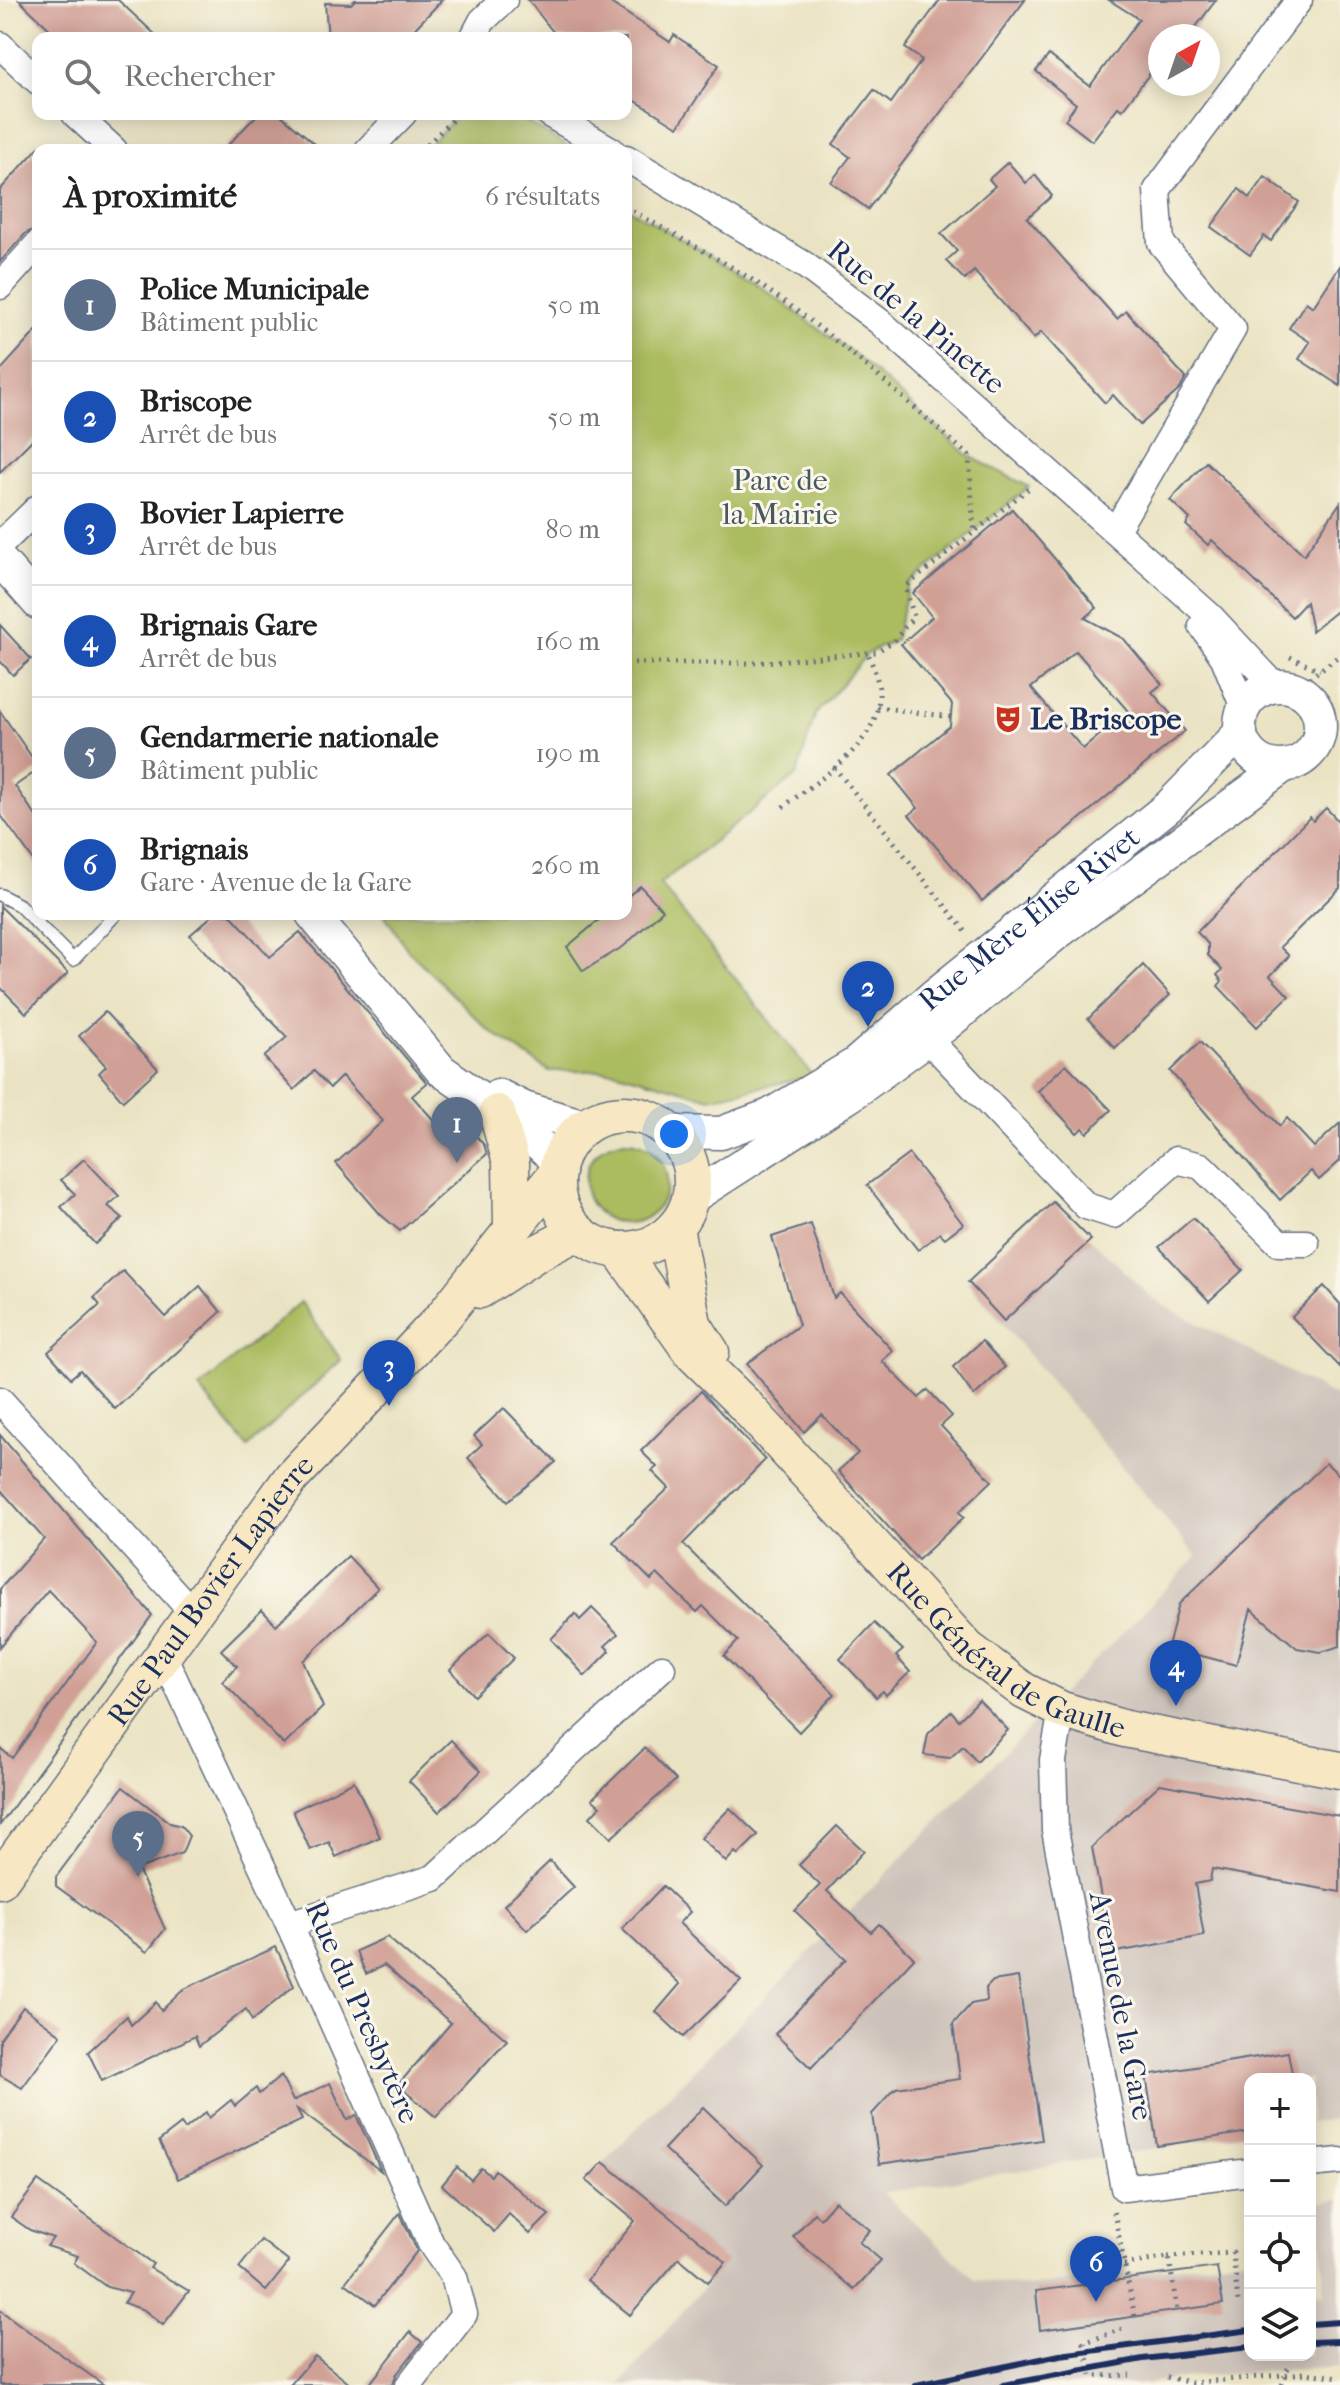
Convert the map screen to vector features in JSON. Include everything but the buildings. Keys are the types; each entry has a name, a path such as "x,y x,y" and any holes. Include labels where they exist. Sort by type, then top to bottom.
{"main road":[{"path":"497,1113 511,1162 512,1225"},
{"path":"443,1317 502,1244 512,1225 558,1167 574,1136 585,1126 606,1116 629,1114 651,1119 671,1132 689,1163 683,1213 650,1244 619,1250 597,1244 578,1232 564,1215 557,1194 558,1167"},
{"name":"Rue Général de Gaulle","path":"683,1213 693,1324 744,1404"},
{"path":"443,1317 505,1272 578,1232"},
{"name":"Rue Général de Gaulle","path":"619,1250 692,1353 744,1404 967,1648 1024,1691 1062,1710 1125,1729 1340,1770"},
{"name":"Rue Paul Bovier Lapierre","path":"0,1880 292,1477 443,1317"}],"street":[{"path":"476,32 482,21 504,0"},
{"path":"1116,530 1233,329 1161,243 1157,190 1299,0"},
{"path":"0,45 32,75"},
{"path":"82,120 108,144"},
{"path":"374,144 397,120"},
{"path":"559,120 601,144"},
{"name":"Rue de la Pinette","path":"632,162 806,266 880,322 1116,530 1285,687"},
{"path":"0,286 32,251"},
{"path":"0,545 32,514"},
{"name":"Rue de la Pinette","path":"1144,556 1224,658 1243,720"},
{"path":"0,560 32,596"},
{"path":"1285,687 1307,695 1330,712 1318,740 1293,763 1261,761 1245,744 1243,720 1252,697 1285,687"},
{"name":"Rue Mère Élise Rivet","path":"671,1132 721,1133 770,1115 855,1064 1169,806 1243,720"},
{"name":"Rue Mère Élise Rivet","path":"683,1213 928,1039 1055,935 1293,763 1340,752"},
{"path":"317,920 441,1070 497,1113 558,1167"},
{"path":"415,1035 480,1087 524,1108 585,1126"},
{"name":"Rue Mère Élise Rivet","path":"928,1039 1086,1206 1114,1215 1176,1160 1201,1166 1279,1243 1306,1243"},
{"path":"0,1400 193,1613"},
{"name":"Rue du Presbytère","path":"163,1655 289,1924 431,2244 454,2277 464,2314 409,2385"},
{"path":"289,1924 434,1878 662,1668"},
{"name":"Avenue de la Gare","path":"1062,1710 1053,1760 1055,1830 1124,2188 1244,2173"},
{"path":"1316,2163 1340,2161"}],"lane":[{"path":"0,895 19,905 32,918"},
{"path":"34,920 73,960 110,920"}],"path":[{"path":"428,144 452,120"},
{"path":"632,210 753,281 804,317 853,353 969,456 974,532"},
{"path":"632,663 754,663 868,653 895,640 914,616 906,590 909,584 1050,472"},
{"path":"783,807 854,751 876,719 879,689 868,653"},
{"path":"1285,687 1339,657"},
{"path":"877,707 951,717"},
{"path":"834,767 984,956"},
{"path":"1113,2206 1135,2317"},
{"path":"1124,2265 1168,2257 1233,2253 1238,2302"},
{"path":"1168,2257 1177,2311"},
{"path":"1122,2329 1084,2343 1091,2376 1130,2375"},
{"path":"1282,2385 1289,2365"},
{"path":"1167,2377 1192,2383 1240,2382 1304,2373 1340,2377"}],"shaded area":[{"path":"1053,1202 1154,1300 1340,1399 1340,2118 1316,2122 1316,2073 1244,2073 1244,2134 883,2193 976,2280 1029,2287 1244,2258 1244,2361 1316,2361 1316,2293 1325,2295 1319,2203 1340,2200 1340,2367 1189,2377 1135,2385 620,2385 708,2282 586,2180 1197,1557 968,1282"}],"green space":[{"path":"453,120 524,120 563,144 430,144"},
{"name":"Parc de la Mairie","path":"632,210 753,281 853,353 969,456 1029,487 909,584 895,640 868,653 815,715 797,775 660,884 813,1076 710,1098 614,1071 549,1071 487,1029 407,949 388,920 632,920"},
{"path":"626,1141 642,1144 655,1153 664,1166 667,1182 664,1198 655,1211 642,1220 626,1223 610,1220 597,1211 588,1198 585,1182 588,1166 597,1153 610,1144"},
{"path":"301,1302 341,1360 248,1447 199,1388"}],"railway":[{"path":"1316,2324 1340,2322"},
{"path":"916,2385 1060,2355 1244,2331"},
{"path":"1316,2342 1340,2341"},
{"path":"1003,2385 1143,2359 1244,2348"}],"place":[{"name":"Le Briscope","path":"1008,719"},
{"name":"Briscope","path":"868,1027"},
{"name":"Police Municipale","path":"457,1163"},
{"name":"Bovier Lapierre","path":"389,1406"},
{"name":"Brignais Gare","path":"1176,1706"},
{"name":"Gendarmerie nationale","path":"138,1877"},
{"name":"Brignais","path":"1096,2302"}]}
